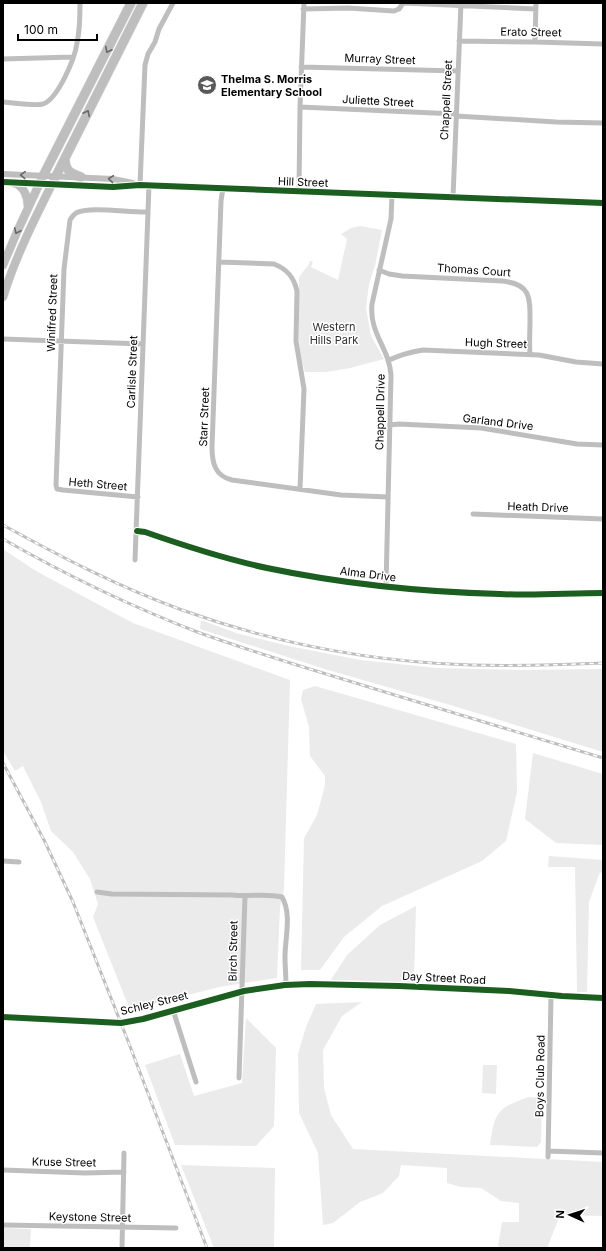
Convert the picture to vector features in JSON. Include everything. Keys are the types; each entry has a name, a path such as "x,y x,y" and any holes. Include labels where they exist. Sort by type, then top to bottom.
{"highway":[{"path":"42,180 131,3"},
{"path":"54,180 143,3"},
{"path":"65,158 67,170 70,173 81,177"}],"main road":[{"path":"3,265 16,232 42,180"},
{"path":"3,297 26,236 54,180"},
{"path":"14,183 20,184 24,190 29,205 28,209"}],"street":[{"path":"3,102 40,104 47,102 54,94 67,71 77,46 79,35 80,3"},
{"path":"140,185 144,71 147,58 155,42 159,29 173,3"},
{"path":"299,191 300,107 304,6 355,6 397,11 403,3 509,7 536,6 535,42"},
{"name":"Chappell Street","path":"453,197 461,4"},
{"name":"Erato Street","path":"459,41 603,44"},
{"path":"3,59 73,57"},
{"name":"Murray Street","path":"302,67 458,71"},
{"name":"Juliette Street","path":"300,107 556,122 603,123"},
{"name":"Hill Street","path":"3,174 42,180 113,187 149,185 603,203"},
{"name":"Hill Street","path":"3,182 14,183 81,177 113,179 140,185"},
{"name":"Carlisle Street","path":"135,560 149,185"},
{"name":"Starr Street","path":"223,188 221,200 213,463 220,473 229,479 342,495 388,497"},
{"name":"Chappell Drive","path":"386,586 391,375 389,360 375,331 371,318 372,304 391,219 392,195"},
{"name":"Winifred Street","path":"57,489 64,269 69,225 72,217 76,213 87,211 148,212"},
{"path":"219,262 274,264 285,269 290,274 296,285 296,340 304,389 300,489"},
{"name":"Thomas Court","path":"379,270 389,274 402,276 502,281 519,285 526,291 530,300 530,354"},
{"path":"3,339 144,344"},
{"name":"Hugh Street","path":"389,360 396,356 423,350 530,354 549,356 586,364 603,364"},
{"name":"Garland Drive","path":"390,425 399,424 480,428 577,444 603,445"},
{"name":"Heth Street","path":"57,489 138,497"},
{"name":"Heath Drive","path":"473,514 603,519"},
{"name":"Alma Drive","path":"137,531 145,532 208,553 266,568 333,580 432,591 560,595 603,593"},
{"path":"3,861 19,862"},
{"path":"97,892 112,894 273,895 282,897 287,911 285,985"},
{"name":"Birch Street","path":"239,1078 245,896"},
{"name":"Day Street Road","path":"285,985 318,984 399,986 509,991 603,998"},
{"name":"Schley Street","path":"3,1017 121,1023 143,1019 242,991 285,985"},
{"name":"Boys Club Road","path":"548,1157 551,995"},
{"path":"173,1010 196,1082"},
{"path":"548,1151 603,1153"},
{"path":"122,1248 124,1153"},
{"name":"Kruse Street","path":"3,1170 77,1173 124,1172"},
{"name":"Keystone Street","path":"3,1225 176,1228"}],"green space":[{"name":"Western Hills Park","path":"360,226 382,230 375,266 369,284 366,308 371,336 384,359 350,368 326,372 305,372 301,358 299,339 299,278 310,261 312,261 311,267 338,280 347,239 341,234 351,228"},
{"path":"3,549 36,571 133,623 290,680 284,889 280,907 277,978 219,987 130,1010 93,917 98,904 90,879 73,852 51,831 41,802 23,766 15,771 3,751"},
{"path":"201,620 236,633 289,646 360,660 437,668 522,670 603,669 603,752 457,707 328,670 200,629"},
{"path":"315,686 516,744 517,792 506,841 482,861 382,906 344,937 320,970 301,970 304,838 317,815 325,785 325,776 310,756 309,727 301,699 303,690"},
{"path":"533,753 603,774 603,845 556,843 525,819"},
{"path":"549,856 603,860 603,874 600,872 589,902 587,992 577,992 575,867 548,867"},
{"path":"416,906 414,982 331,980 347,955 380,925"},
{"path":"362,1002 342,1016 323,1050 324,1088 331,1115 353,1149 603,1162 603,1216 560,1215 547,1248 502,1248 498,1246 502,1222 519,1222 519,1203 501,1201 481,1188 461,1187 447,1183 447,1168 401,1165 399,1176 383,1193 360,1202 333,1223 323,1225 318,1153 299,1113 298,1054 306,1027 316,1004"},
{"path":"246,1018 276,1048 274,1126 256,1146 175,1145 145,1065 180,1054 194,1096 242,1083"},
{"path":"483,1065 497,1065 496,1094 482,1093"},
{"path":"529,1097 542,1098 541,1142 537,1147 490,1145 494,1125 499,1112 510,1104"},
{"path":"181,1165 275,1168 274,1248 214,1248"},
{"path":"3,1228 31,1229 30,1248 3,1248"}],"railway":[{"path":"3,525 47,549 136,592 217,622 288,641 361,655 434,663 471,665 554,665 603,663"},
{"path":"3,539 100,590 200,633 288,662 603,758"},
{"path":"3,763 44,840 73,902 207,1248"}],"cycle path":[{"path":"3,182 113,187 140,185 603,203"},
{"path":"137,531 145,532 236,561 296,574 354,583 471,593 526,595 603,593"},
{"path":"3,1017 121,1023 143,1019 244,991 285,985 310,984 509,991 603,998"}],"place":[{"name":"Thelma S. Morris Elementary School","path":"207,85"}]}
